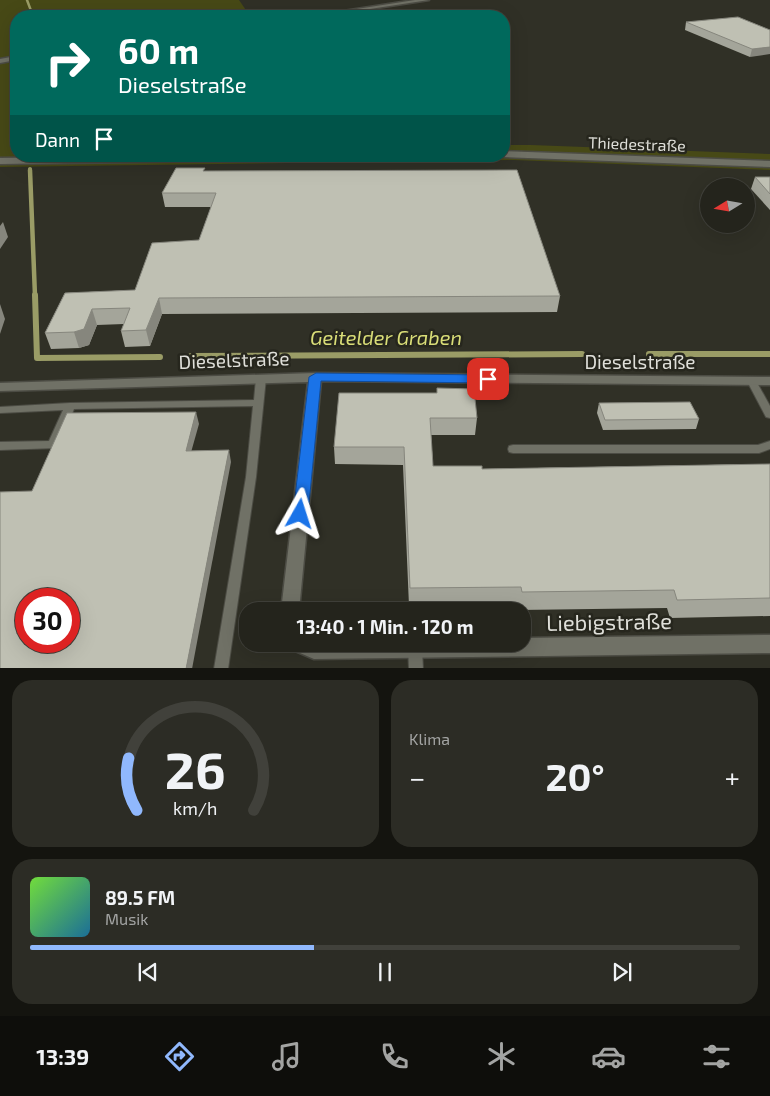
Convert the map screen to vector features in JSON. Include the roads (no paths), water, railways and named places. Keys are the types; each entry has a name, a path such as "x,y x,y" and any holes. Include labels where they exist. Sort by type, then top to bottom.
{"street":[{"path":"356,10 426,0"},
{"name":"Thiedestraße","path":"510,154 770,164"},
{"path":"291,602 316,377"},
{"name":"Dieselstraße","path":"0,387 316,377 770,381"},
{"name":"Liebigstraße","path":"531,647 770,644"}],"lane":[{"path":"221,668 251,477 261,378"},
{"path":"752,381 770,415"},
{"path":"0,410 70,406 258,403"},
{"path":"0,446 53,445 70,406"},
{"path":"513,449 759,449 770,445"},
{"path":"415,652 416,668"}],"waterway":[{"name":"Geitelder Graben","path":"27,0 31,10"},
{"name":"Geitelder Graben","path":"30,170 35,296"},
{"name":"Geitelder Graben","path":"35,295 37,358 160,357"},
{"name":"Geitelder Graben","path":"191,356 582,354"},
{"name":"Geitelder Graben","path":"649,354 770,354"}]}
